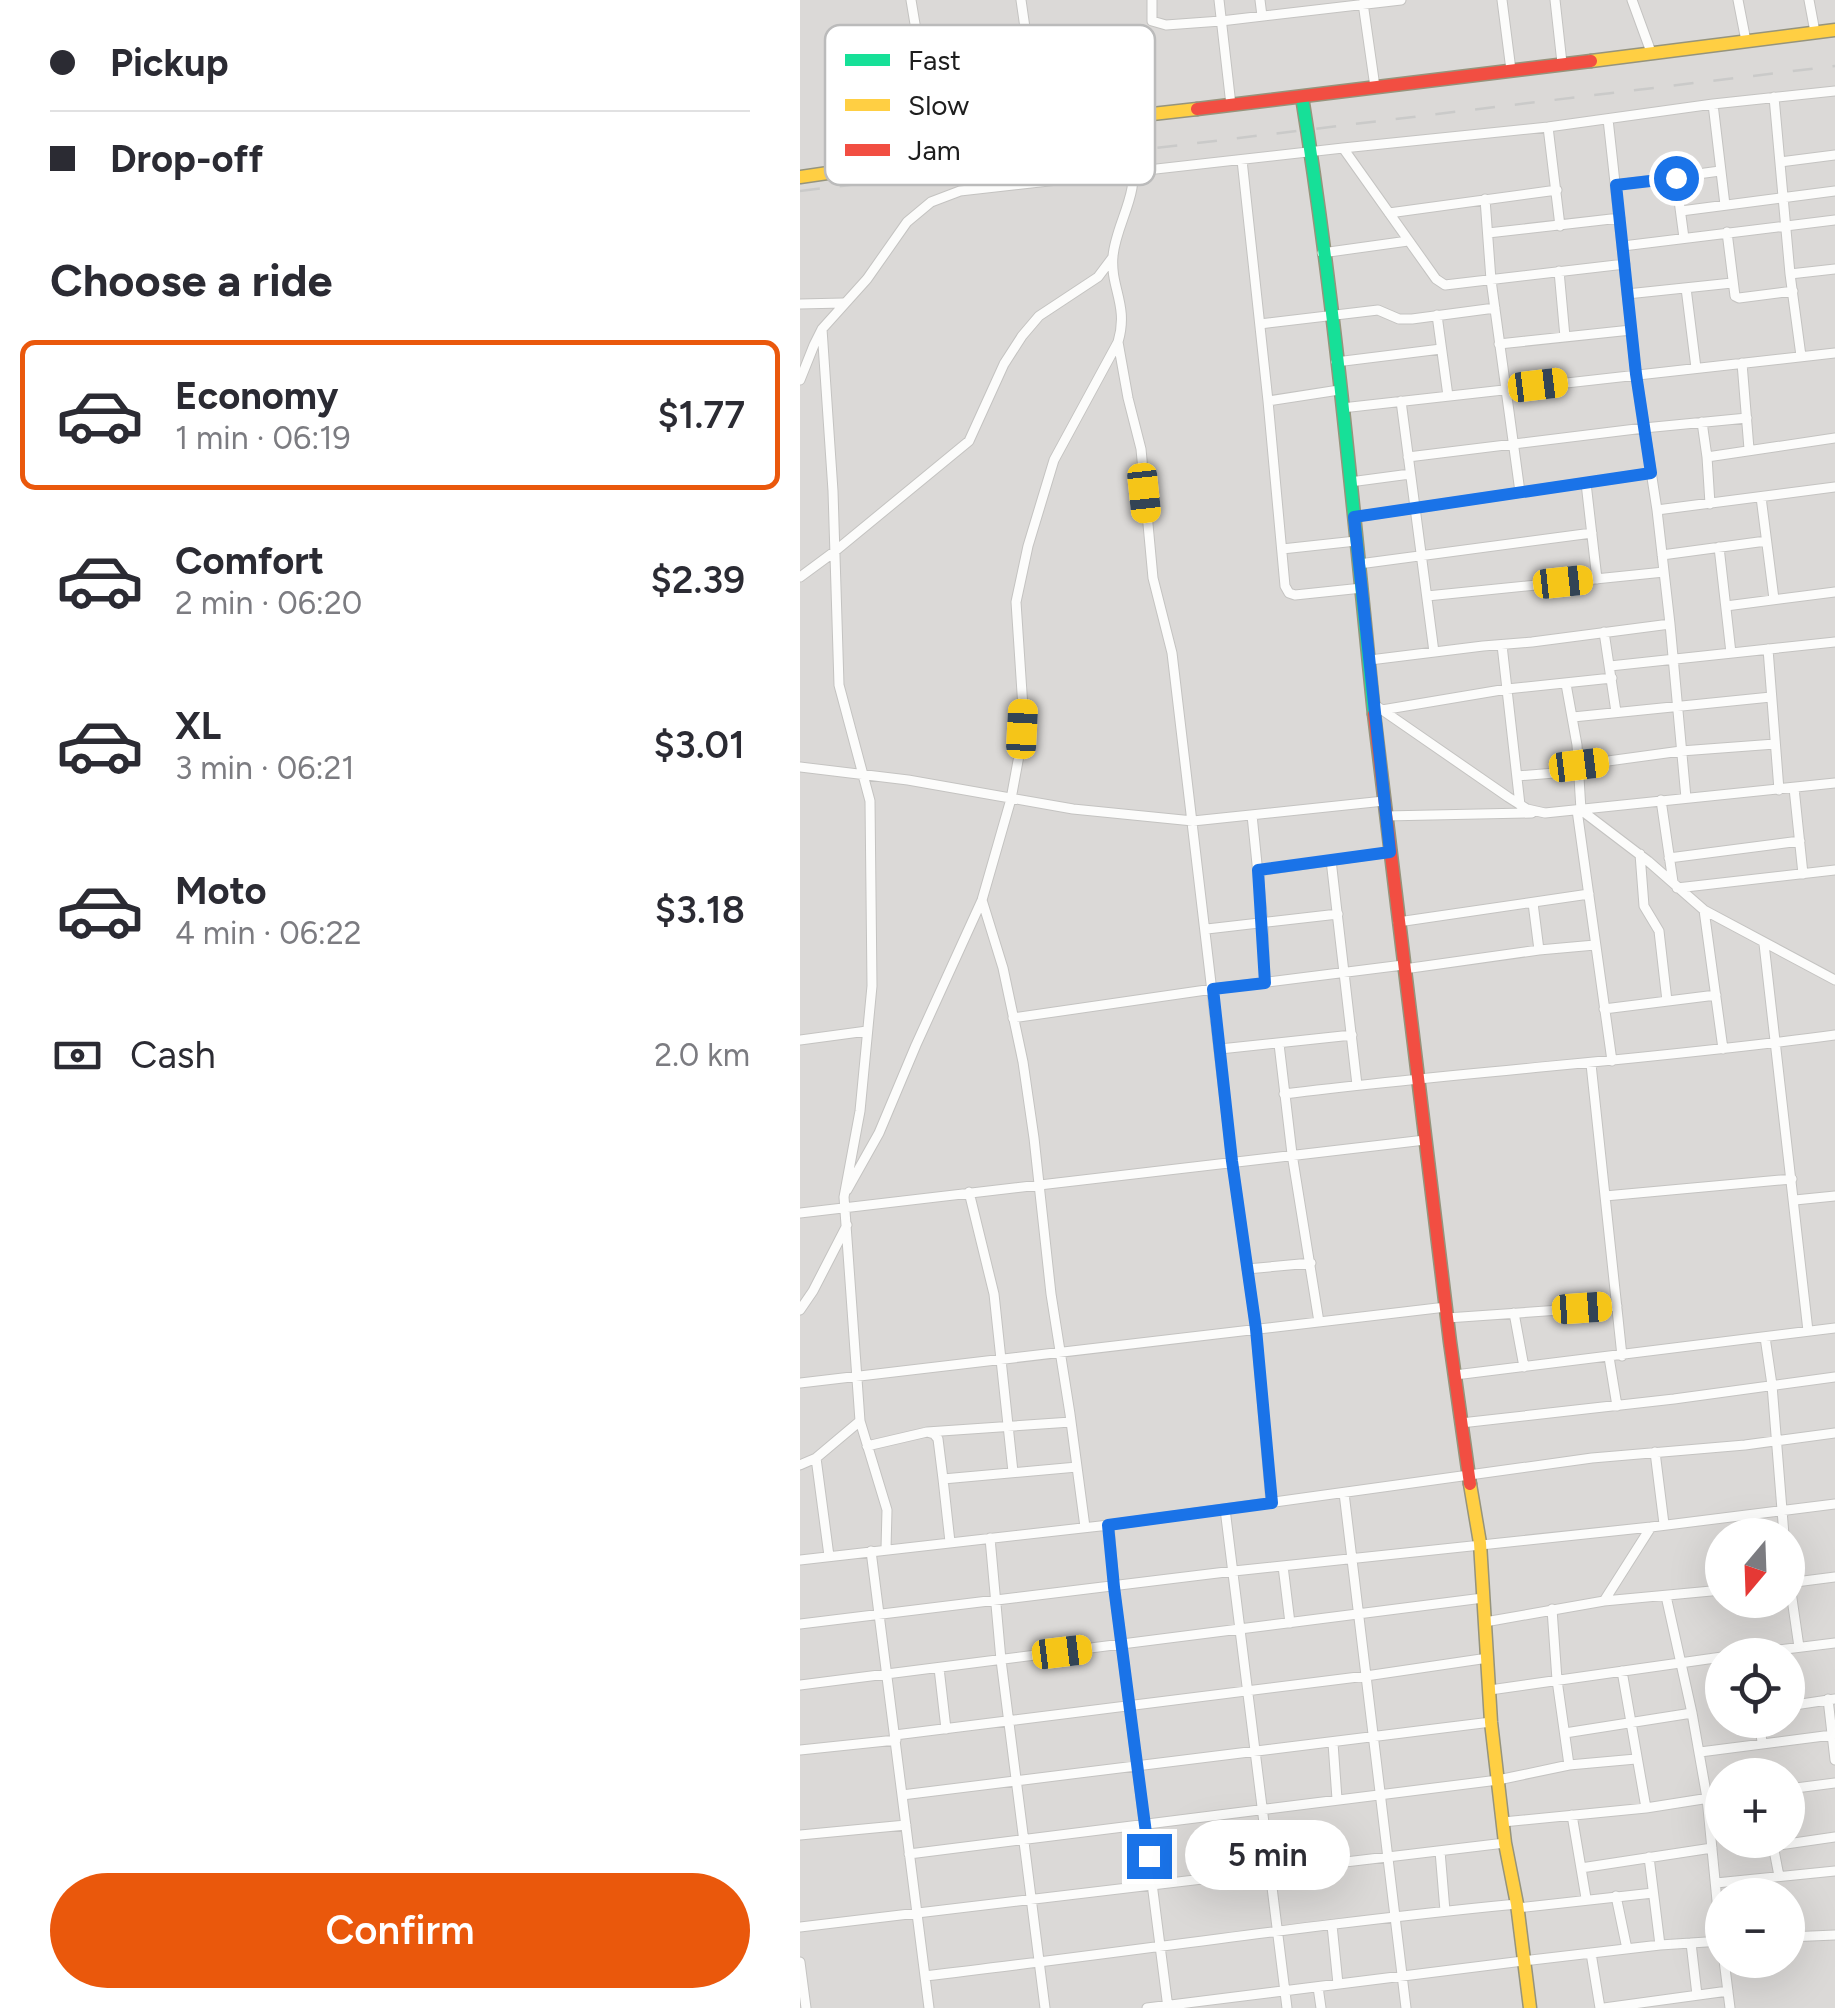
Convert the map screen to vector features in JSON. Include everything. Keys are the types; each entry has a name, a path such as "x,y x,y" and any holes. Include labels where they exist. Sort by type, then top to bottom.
{"street":[{"path":"911,0 915,25"},
{"path":"1021,0 1025,25"},
{"path":"1152,0 1150,17 1156,23 1221,21 1401,0"},
{"path":"1219,0 1231,105"},
{"path":"1260,0 1262,16"},
{"path":"1502,0 1511,70"},
{"path":"1554,0 1562,63"},
{"path":"1632,0 1651,52"},
{"path":"1738,0 1746,41"},
{"path":"1809,0 1815,32"},
{"path":"1363,2 1375,87"},
{"path":"1155,113 1835,30"},
{"path":"1155,170 1548,128 1835,91"},
{"path":"1302,97 1378,708 1384,809 1446,1312 1480,1543 1491,1722 1530,2008"},
{"path":"1774,97 1801,356"},
{"path":"1714,104 1724,205"},
{"path":"1608,118 1636,374 1670,624 1686,798"},
{"path":"1548,128 1560,226"},
{"path":"1343,148 1440,282 1450,286 1625,264"},
{"path":"1780,162 1835,155"},
{"path":"1242,160 1285,586 1295,595 1362,588"},
{"path":"1616,185 1720,171"},
{"path":"800,177 825,174"},
{"path":"1676,178 1684,238"},
{"path":"800,380 822,330 866,279 907,222 930,202 960,191 1015,185"},
{"path":"800,577 969,441 1004,364 1022,336 1039,316 1098,277 1113,256 1133,185"},
{"path":"1389,213 1557,190"},
{"path":"1681,210 1835,191"},
{"path":"1485,199 1491,280 1520,492"},
{"path":"1488,233 1620,218"},
{"path":"1623,246 1835,220"},
{"path":"1727,232 1735,296 1792,292"},
{"path":"1322,253 1408,242"},
{"path":"844,1202 879,1133 982,900 1011,799 1023,708 1016,602 1054,460 1118,342 1122,305 1113,256"},
{"path":"1790,274 1835,269"},
{"path":"1559,271 1566,337"},
{"path":"1627,294 1732,283"},
{"path":"1686,288 1696,368"},
{"path":"800,304 844,303"},
{"path":"1260,324 1378,310 1399,319 1495,308"},
{"path":"1437,315 1448,396"},
{"path":"822,330 839,684 870,801 872,986 860,1111 844,1202 860,1421 887,1510 886,1549"},
{"path":"1499,344 1631,330"},
{"path":"1118,342 1141,448 1153,578 1172,653 1232,1161 1256,1329 1272,1503"},
{"path":"1336,362 1441,349"},
{"path":"1342,408 1835,353"},
{"path":"1742,363 1749,449"},
{"path":"1268,401 1339,390"},
{"path":"1401,401 1434,652"},
{"path":"1408,456 1746,418"},
{"path":"1702,422 1710,504"},
{"path":"1707,457 1835,438"},
{"path":"1354,517 1651,473"},
{"path":"1350,482 1410,474"},
{"path":"1586,483 1597,578"},
{"path":"1656,510 1835,488"},
{"path":"1762,497 1774,599"},
{"path":"1359,564 1592,533"},
{"path":"1662,555 1766,541"},
{"path":"1282,549 1356,542"},
{"path":"1719,547 1731,654"},
{"path":"1427,596 1664,572"},
{"path":"1726,606 1835,592"},
{"path":"1370,660 1670,624"},
{"path":"1604,632 1616,712"},
{"path":"1378,708 1566,684 1674,660 1835,642"},
{"path":"1502,645 1520,804"},
{"path":"1768,650 1779,790"},
{"path":"1566,684 1574,717 1588,894 1612,1062"},
{"path":"1574,717 1772,697"},
{"path":"1378,708 1520,804 1544,813"},
{"path":"1517,776 1681,751 1775,744"},
{"path":"800,767 908,780 1072,809 1193,821 1384,809 1544,813 1835,783"},
{"path":"1794,788 1803,874"},
{"path":"1660,800 1675,887"},
{"path":"1579,810 1640,854 1704,910 1835,980"},
{"path":"1252,815 1265,983"},
{"path":"1669,858 1800,841"},
{"path":"1258,870 1390,852"},
{"path":"1640,854 1644,906 1659,931 1667,1001"},
{"path":"1331,860 1357,1085"},
{"path":"1675,887 1835,870"},
{"path":"1398,922 1588,894"},
{"path":"982,900 1003,968 1026,1081 1084,1527"},
{"path":"1534,903 1539,950"},
{"path":"1704,910 1723,1049"},
{"path":"1206,929 1338,914"},
{"path":"1764,944 1808,1331"},
{"path":"1013,1018 1213,989 1596,945"},
{"path":"1604,1009 1716,995"},
{"path":"800,1040 867,1031"},
{"path":"1220,1049 1352,1035"},
{"path":"1284,1094 1612,1062 1835,1035"},
{"path":"1279,1044 1319,1322"},
{"path":"1591,1064 1622,1356"},
{"path":"800,1213 844,1202 969,1192 1425,1140"},
{"path":"1605,1196 1792,1179"},
{"path":"969,1192 994,1294 1013,1472"},
{"path":"1795,1200 1835,1196"},
{"path":"800,1310 847,1225"},
{"path":"1247,1270 1312,1263"},
{"path":"800,1383 1319,1322 1446,1312 1514,1313 1616,1306"},
{"path":"1514,1313 1524,1367"},
{"path":"1455,1375 1835,1328"},
{"path":"1765,1337 1782,1518"},
{"path":"1608,1357 1617,1406"},
{"path":"1461,1423 1835,1377"},
{"path":"800,1465 816,1458 860,1421"},
{"path":"867,1446 927,1432 1072,1422"},
{"path":"927,1432 938,1439 950,1542"},
{"path":"800,1560 1108,1525 1592,1458 1835,1433"},
{"path":"1655,1452 1664,1524"},
{"path":"816,1458 829,1556"},
{"path":"943,1479 1077,1467"},
{"path":"1344,1493 1406,2008"},
{"path":"800,1624 1835,1504"},
{"path":"1226,1509 1287,2008"},
{"path":"1108,1525 1168,2007"},
{"path":"1604,1601 1651,1527"},
{"path":"990,1538 1001,1660 1045,2008"},
{"path":"872,1551 929,2008"},
{"path":"1283,1566 1290,1623"},
{"path":"1805,1581 1835,1577"},
{"path":"1485,1622 1604,1601 1705,1592"},
{"path":"1666,1596 1705,1785"},
{"path":"800,1685 1483,1598"},
{"path":"1552,1609 1569,1765"},
{"path":"1805,1647 1835,1643"},
{"path":"800,1750 1488,1658"},
{"path":"1490,1690 1705,1660"},
{"path":"939,1668 946,1728"},
{"path":"1622,1672 1646,1808"},
{"path":"1805,1703 1832,1699 1835,1760"},
{"path":"1565,1734 1692,1713"},
{"path":"902,1795 1491,1722"},
{"path":"1700,1752 1832,1734"},
{"path":"1761,1738 1762,1742"},
{"path":"1332,1743 1338,1799"},
{"path":"909,1854 1498,1780 1569,1765 1636,1758"},
{"path":"1805,1786 1835,1783"},
{"path":"1503,1822 1705,1798"},
{"path":"1572,1815 1586,1898"},
{"path":"800,1834 906,1825"},
{"path":"1805,1840 1835,1837"},
{"path":"800,1927 1505,1843"},
{"path":"1581,1868 1705,1849"},
{"path":"1440,1851 1445,1911"},
{"path":"1649,1857 1660,1945"},
{"path":"1775,1858 1779,1876"},
{"path":"1761,1878 1835,1870"},
{"path":"924,1976 1394,1916 1653,1892"},
{"path":"1616,1896 1627,1948"},
{"path":"1332,1926 1338,1984"},
{"path":"1805,1937 1835,1935"},
{"path":"1691,1943 1698,1995"},
{"path":"1147,2008 1523,1960 1705,1943"},
{"path":"1591,1953 1602,2008 1667,2004 1728,1990"},
{"path":"800,1962 806,2008"},
{"path":"1726,1978 1730,2008"},
{"path":"1318,1987 1320,2008"}],"shaded area":[{"path":"800,0 1835,0 1835,2008 800,2008"}],"railway":[{"path":"1155,148 1835,66"},
{"path":"800,191 850,185"}],"traffic: fast":[{"path":"1302,97 1334,328 1374,714"}],"traffic: slow":[{"path":"1591,61 1835,30"},
{"path":"1155,114 1197,109"},
{"path":"800,177 825,173"},
{"path":"1470,1484 1480,1543 1491,1722 1530,2008"}],"traffic: jam":[{"path":"1197,109 1591,61"},
{"path":"1374,714 1470,1484"}],"route":[{"path":"1149,1856 1108,1525 1272,1503 1256,1329 1213,989 1265,983 1258,870 1390,852 1354,517 1651,473 1616,185 1676,178"}]}
